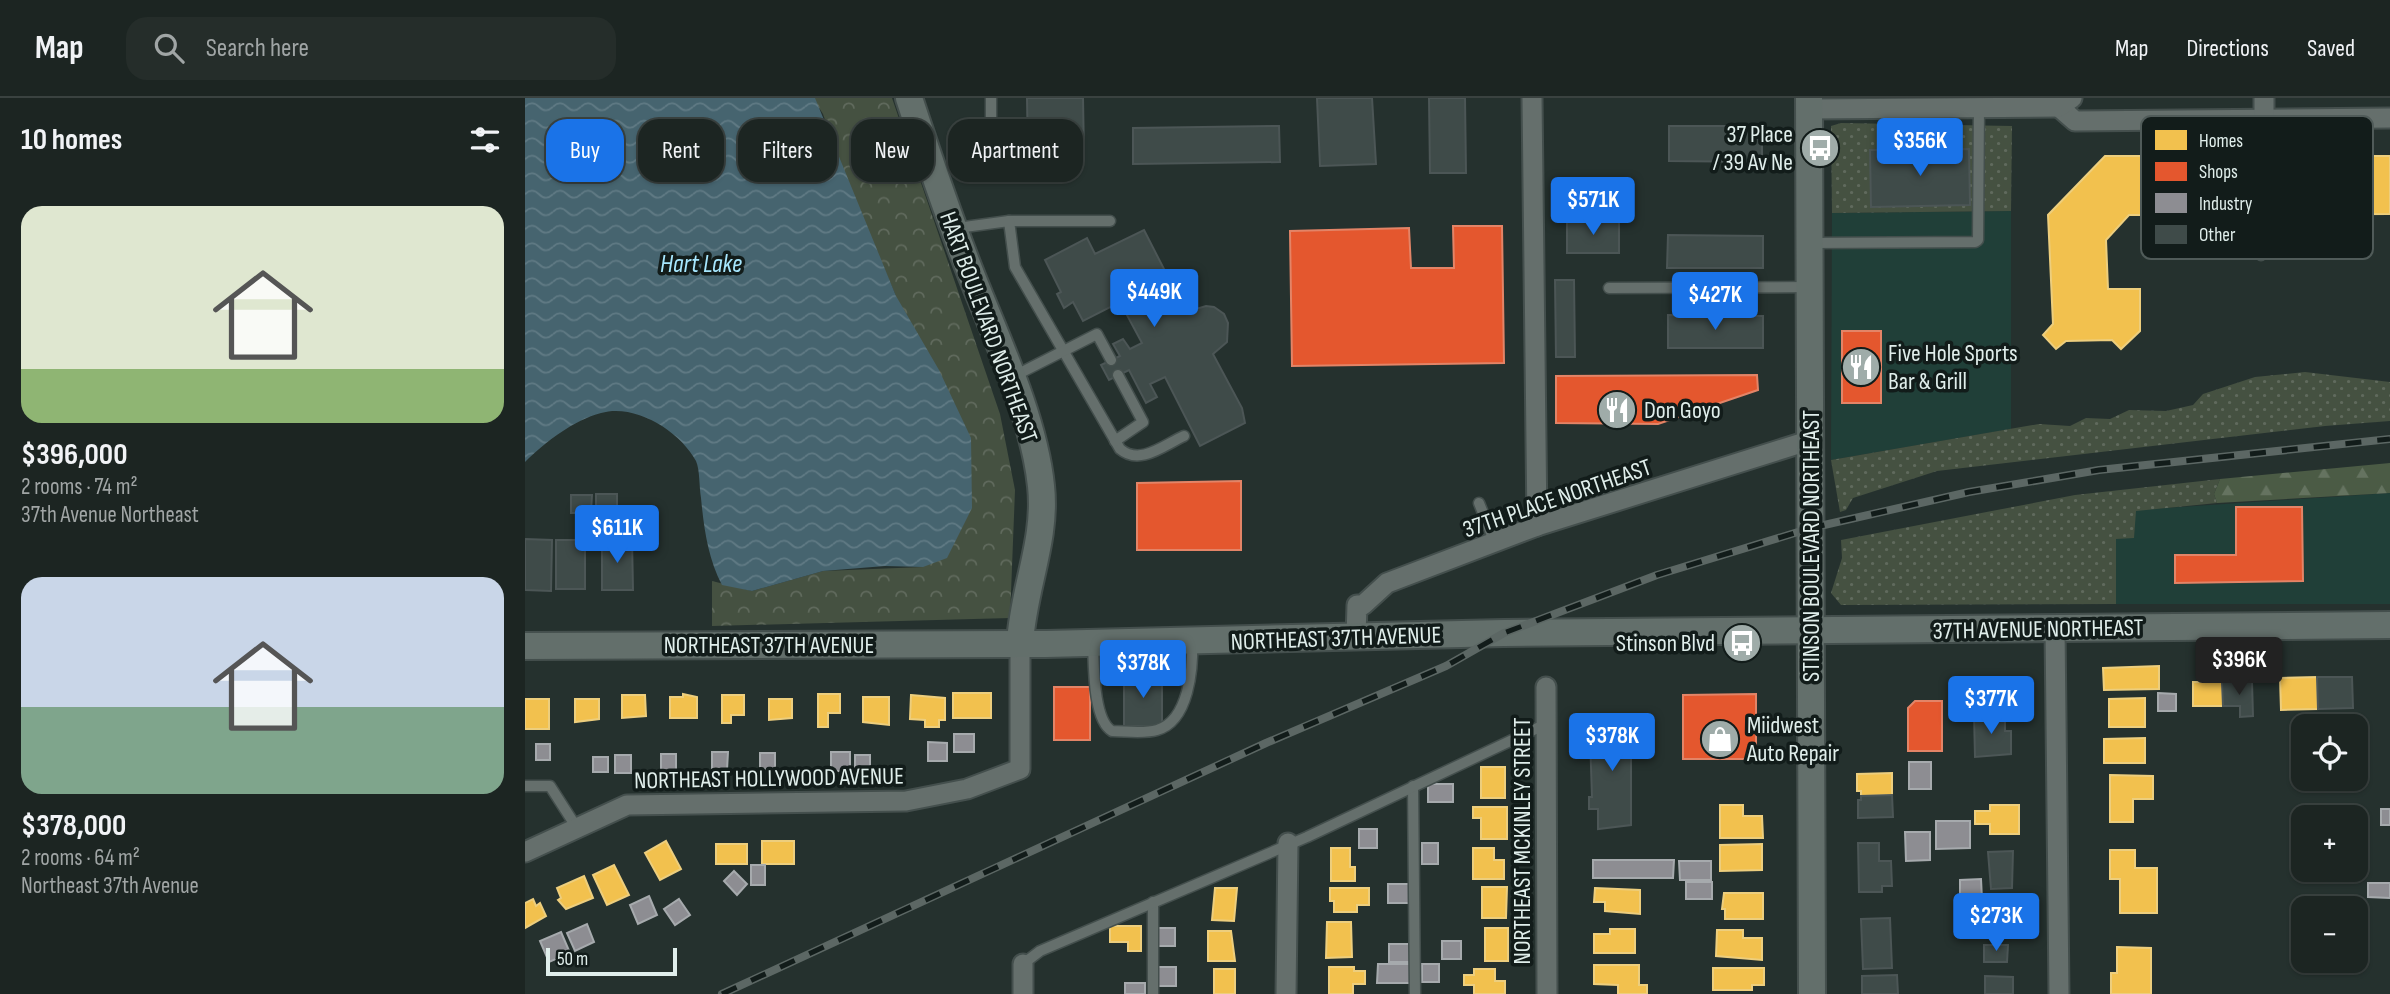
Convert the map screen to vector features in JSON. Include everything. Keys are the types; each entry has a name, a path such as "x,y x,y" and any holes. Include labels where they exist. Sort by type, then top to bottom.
{"street":[{"name":"HART BOULEVARD NORTHEAST","path":"909,98 953,229 1031,435 1041,486 1041,539 1025,597 1020,643"},
{"path":"1532,98 1537,526"},
{"path":"2264,98 2264,116"},
{"path":"1809,104 2066,103 2075,121 2141,121"},
{"name":"STINSON BOULEVARD NORTHEAST","path":"1809,104 1812,994"},
{"name":"37TH PLACE NORTHEAST","path":"1356,637 1357,605 1363,605 1387,583 1537,526 1811,440"},
{"name":"37TH AVENUE NORTHEAST","path":"1811,632 2390,625"},
{"path":"2055,628 2059,994"},
{"name":"NORTHEAST 37TH AVENUE","path":"525,646 1192,642 1356,637 1811,632"},
{"name":"NORTHEAST HOLLYWOOD AVENUE","path":"525,852 627,805 905,801 967,789 1020,769 1020,643"},
{"name":"NORTHEAST MCKINLEY STREET","path":"1546,687 1547,994"},
{"path":"1286,994 1288,843"},
{"path":"1023,964 1023,994"}],"lane":[{"path":"991,98 991,119"},
{"path":"1810,243 1978,240 1976,104"},
{"path":"953,229 1009,221 1110,221"},
{"path":"1009,221 1015,267 1115,441 1127,455 1140,457 1184,436"},
{"path":"1609,288 1810,287"},
{"path":"1010,378 1097,334 1111,360"},
{"path":"1115,441 1143,422 1118,375"},
{"path":"1479,503 1495,543"},
{"path":"1093,643 1099,713 1106,728 1112,731 1154,731 1175,717 1181,705 1193,662 1192,642"},
{"path":"1023,964 1039,951 1307,837 1546,724"},
{"path":"525,786 550,786 577,828"},
{"path":"1413,786 1415,994"},
{"path":"1153,902 1153,994"}],"shaded area":[{"path":"2011,211 2011,429 1831,460 1832,213"},
{"path":"2390,493 2390,604 2116,604 2116,539 2134,537 2135,510"}],"green space":[{"path":"813,98 892,98 899,119 851,119 851,182 921,182 1000,414 1015,490 1010,618 712,626 712,581 752,591 823,571 923,567 896,296 837,153 837,119 825,119"},
{"path":"1841,123 2012,126 2011,211 1832,213 1831,126"},
{"path":"2305,372 2390,382 2390,421 2325,426 1937,471 1853,498 1846,510 1840,512 1831,460 2039,424 2070,426 2086,418 2110,419 2129,410 2166,411 2193,405 2203,394 2255,377"},
{"path":"2390,463 2390,493 2217,503 2214,494 2220,479"},
{"path":"2220,479 2214,494 2217,503 2136,511 2134,538 2116,539 2116,604 1841,605 1831,593 1842,558 1841,540 2075,495"}],"water":[{"name":"Hart Lake","path":"525,98 815,98 824,119 738,119 738,182 837,182 837,152 896,296 939,370 971,438 972,508 947,558 923,567 885,566 823,571 752,591 722,585 707,543 696,461 689,450 668,430 628,412 601,413 560,433 525,462"}],"building: Homes":[{"path":"2105,156 2141,156 2141,215 2129,215 2106,240 2108,289 2140,289 2140,331 2121,349 2112,340 2066,341 2056,349 2043,335 2053,324 2048,215"},
{"path":"2373,156 2390,156 2390,214 2373,214"},
{"path":"2159,666 2159,689 2104,690 2103,668"},
{"path":"2317,677 2318,709 2281,710 2280,678"},
{"path":"1979,678 2010,678 2011,700 2005,700 2005,714 1980,714"},
{"path":"2193,682 2222,682 2223,706 2193,706"},
{"path":"953,693 991,693 991,718 953,718"},
{"path":"683,694 697,697 697,718 670,718 670,697 683,697"},
{"path":"818,694 840,694 840,713 828,713 828,727 818,727"},
{"path":"622,695 645,695 646,716 622,718"},
{"path":"722,695 744,695 744,715 731,715 731,723 722,723"},
{"path":"911,695 945,698 945,720 939,720 939,727 925,727 925,720 910,719"},
{"path":"863,697 889,697 889,725 863,722"},
{"path":"2145,698 2145,727 2109,727 2109,699"},
{"path":"525,699 549,699 549,729 525,729"},
{"path":"575,699 599,699 599,719 575,722"},
{"path":"769,699 792,699 792,718 769,720"},
{"path":"2145,738 2145,763 2104,763 2104,739"},
{"path":"1481,767 1505,767 1505,798 1481,798"},
{"path":"1892,773 1892,795 1861,796 1861,791 1857,791 1857,774"},
{"path":"2110,775 2153,776 2153,799 2133,799 2133,822 2110,822"},
{"path":"1720,805 1743,805 1743,816 1762,816 1763,838 1720,838"},
{"path":"1990,805 2019,805 2019,834 1990,834 1990,824 1975,824 1975,811 1990,811"},
{"path":"1473,807 1507,807 1507,839 1481,839 1481,818 1473,818"},
{"path":"666,841 681,869 660,880 645,853"},
{"path":"762,841 794,841 794,864 762,864"},
{"path":"716,844 747,844 747,864 716,864"},
{"path":"1762,844 1762,870 1720,871 1720,845"},
{"path":"1331,848 1350,848 1350,867 1355,867 1355,881 1331,881"},
{"path":"1473,848 1494,848 1494,860 1504,860 1504,879 1473,879"},
{"path":"2110,850 2135,850 2135,868 2157,868 2157,913 2120,913 2120,879 2110,879"},
{"path":"614,865 629,895 607,905 593,875"},
{"path":"584,876 593,898 566,909 558,900 561,898 557,888"},
{"path":"1482,887 1507,887 1506,918 1482,918"},
{"path":"1215,888 1237,888 1234,921 1212,920"},
{"path":"1330,888 1369,888 1369,905 1357,905 1357,912 1334,912 1334,901 1330,901"},
{"path":"1595,888 1640,890 1640,914 1605,911 1605,902 1594,902"},
{"path":"1724,893 1763,893 1763,919 1725,919 1725,909 1722,909"},
{"path":"533,899 536,906 540,903 546,916 525,928 525,903"},
{"path":"1327,922 1351,922 1352,957 1326,958"},
{"path":"1110,926 1141,926 1141,951 1128,951 1128,942 1110,942"},
{"path":"1485,928 1508,928 1508,961 1485,961"},
{"path":"1610,929 1635,929 1635,953 1594,953 1594,934 1610,934"},
{"path":"1717,930 1743,930 1743,938 1762,938 1762,960 1716,956"},
{"path":"1208,931 1231,931 1235,961 1208,961"},
{"path":"2117,947 2151,948 2151,994 2111,994 2111,973 2117,973"},
{"path":"1594,965 1639,965 1639,985 1647,985 1647,994 1618,994 1618,985 1594,984"},
{"path":"1329,967 1354,967 1354,971 1365,971 1365,984 1353,984 1353,994 1329,994"},
{"path":"1713,968 1764,968 1764,985 1752,985 1752,990 1713,990"},
{"path":"1214,969 1235,969 1235,994 1214,994"},
{"path":"1474,969 1495,969 1495,981 1505,981 1505,994 1474,994 1474,985 1464,985 1464,975 1474,975"}],"building: Shops":[{"path":"1453,226 1502,226 1504,363 1292,366 1290,231 1409,228 1411,268 1454,268"},
{"name":"Five Hole Sports Bar & Grill","path":"1842,331 1881,331 1881,403 1842,403"},
{"path":"1757,375 1758,390 1658,424 1556,423 1556,376"},
{"path":"1241,481 1241,550 1137,550 1137,483"},
{"path":"2236,507 2302,507 2303,581 2175,583 2175,555 2236,555"},
{"path":"1054,687 1090,687 1090,740 1054,740"},
{"name":"Miidwest Auto Repair","path":"1756,694 1756,759 1683,759 1683,695"},
{"path":"1915,701 1942,701 1942,751 1908,751 1908,708"}],"building: Industry":[{"path":"2158,693 2176,694 2176,711 2158,711"},
{"path":"954,734 974,734 974,752 954,752"},
{"path":"928,742 947,743 947,761 928,761"},
{"path":"536,744 550,744 550,760 536,760"},
{"path":"712,752 728,752 727,770 712,770"},
{"path":"831,752 850,752 850,771 831,771"},
{"path":"760,753 775,753 775,769 760,769"},
{"path":"661,754 676,754 676,773 661,773"},
{"path":"615,755 631,755 631,773 615,773"},
{"path":"855,755 870,755 870,771 855,771"},
{"path":"593,757 608,757 608,772 593,772"},
{"path":"1909,762 1931,762 1931,789 1909,789"},
{"path":"1428,784 1453,784 1453,802 1428,802"},
{"path":"2381,809 2390,809 2390,825 2381,825"},
{"path":"1936,821 1970,821 1970,848 1936,849"},
{"path":"1359,829 1377,829 1377,848 1359,848"},
{"path":"1905,832 1930,832 1930,860 1906,861"},
{"path":"1422,843 1438,843 1438,864 1422,864"},
{"path":"1593,860 1674,860 1673,878 1593,878"},
{"path":"1679,861 1711,861 1711,880 1680,880"},
{"path":"751,865 765,865 765,885 751,885"},
{"path":"734,871 747,884 737,895 724,881"},
{"path":"1981,879 1982,899 1960,900 1960,880"},
{"path":"1686,882 1712,882 1712,899 1686,899"},
{"path":"2368,883 2390,883 2390,898 2368,896"},
{"path":"1388,884 1409,884 1409,903 1388,903"},
{"path":"649,896 657,915 638,924 630,905"},
{"path":"679,899 690,915 675,925 664,909"},
{"path":"1992,910 2009,911 2009,923 1992,923"},
{"path":"587,924 594,942 575,951 567,933"},
{"path":"1158,928 1175,928 1175,946 1158,946"},
{"path":"561,932 570,953 549,962 540,941"},
{"path":"1442,941 1461,941 1461,959 1442,959"},
{"path":"1389,944 1410,944 1410,962 1389,962"},
{"path":"1378,964 1410,964 1410,983 1377,983"},
{"path":"1422,964 1439,964 1439,982 1422,982"},
{"path":"1158,967 1176,967 1176,986 1158,986"},
{"path":"1125,983 1145,983 1145,994 1125,994"}],"building: Other":[{"path":"1027,98 1083,98 1084,155 1083,119 1027,119"},
{"path":"1317,98 1372,98 1376,164 1320,166"},
{"path":"1429,98 1465,98 1466,173 1430,173"},
{"path":"1279,126 1280,162 1133,164 1133,128"},
{"path":"1669,126 1762,126 1762,162 1669,161"},
{"path":"1969,149 1970,205 1871,207 1870,150"},
{"path":"1567,220 1619,221 1619,253 1567,253"},
{"path":"1144,230 1186,312 1206,306 1214,307 1224,314 1228,323 1227,342 1213,354 1242,408 1245,423 1200,446 1165,377 1150,384 1157,397 1146,403 1129,370 1109,380 1101,365 1120,356 1113,344 1123,339 1130,349 1142,343 1120,302 1083,321 1073,302 1064,308 1057,294 1061,292 1045,260 1087,238 1095,254"},
{"path":"1668,235 1763,236 1763,268 1667,268"},
{"path":"1555,280 1574,280 1575,357 1556,357"},
{"path":"1668,315 1763,316 1763,348 1668,348"},
{"path":"596,494 617,494 617,514 596,514"},
{"path":"571,495 592,495 591,513 571,513"},
{"path":"525,539 552,540 551,591 525,590"},
{"path":"602,539 632,539 633,590 602,590"},
{"path":"556,540 585,540 585,589 556,589"},
{"path":"1124,675 1162,675 1162,726 1124,726"},
{"path":"2317,677 2352,677 2353,708 2318,709"},
{"path":"2222,682 2252,682 2253,716 2240,717 2240,706 2223,706"},
{"path":"1974,714 2005,714 2005,731 2011,731 2011,754 1975,757"},
{"path":"1598,716 1631,720 1631,825 1598,829 1598,809 1589,809 1589,797 1592,797 1590,736 1598,736"},
{"path":"1892,795 1893,817 1858,818 1858,800 1861,800 1861,796"},
{"path":"1858,843 1879,843 1879,861 1891,861 1892,886 1882,886 1882,892 1859,892"},
{"path":"2013,851 2012,888 1991,889 1988,852"},
{"path":"1890,918 1892,968 1863,969 1861,919"},
{"path":"1984,945 2008,945 2007,962 1984,962"},
{"path":"1897,975 1898,994 1862,994 1862,976"},
{"path":"1985,976 2013,977 2013,994 1985,994"}],"railway":[{"path":"722,994 1266,743 1446,666 1504,633 1657,575 1811,528 1969,492 2099,470 2390,439"}],"place":[{"name":"37 Place / 39 Av Ne","path":"1820,148"},
{"name":"Five Hole Sports Bar & Grill","path":"1861,367"},
{"name":"Don Goyo","path":"1617,410"},
{"name":"Stinson Blvd","path":"1742,643"},
{"name":"Miidwest Auto Repair","path":"1720,739"}]}
